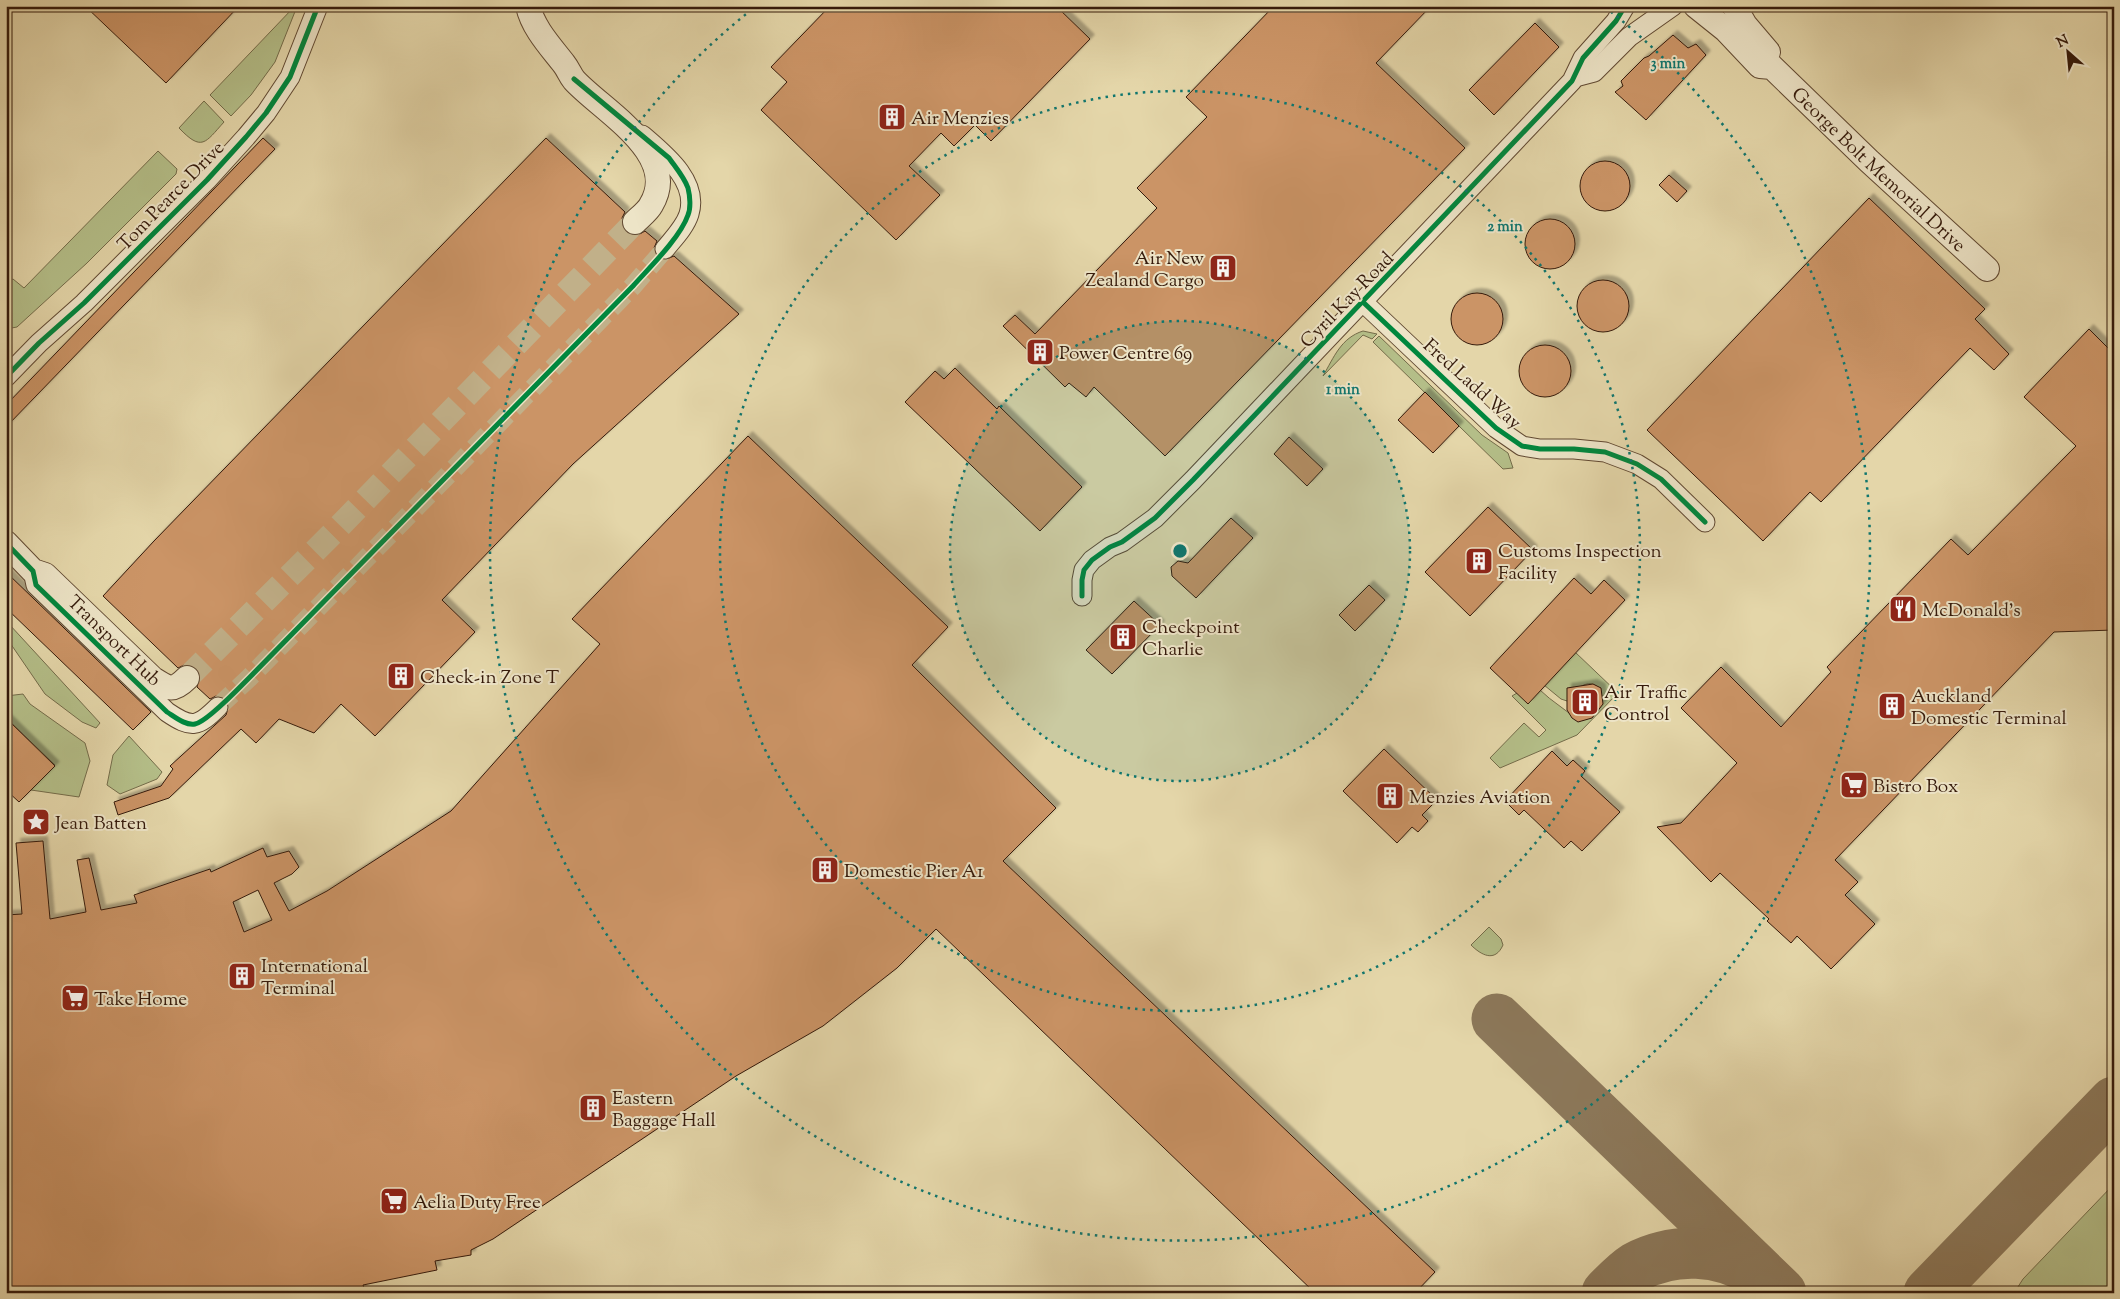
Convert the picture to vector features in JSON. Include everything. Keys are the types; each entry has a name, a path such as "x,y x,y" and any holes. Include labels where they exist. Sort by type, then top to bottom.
{"street":[{"name":"Tom Pearce Drive","path":"6,378 38,343 91,296 207,180 246,137 266,113 290,77 318,6"},
{"path":"528,6 531,20 574,79 625,124 651,159 658,176 657,189 651,206 635,222"},
{"name":"Cyril Kay Road","path":"1082,596 1084,570 1092,560 1110,547 1122,542 1162,512 1364,302 1575,77 1583,58 1616,21 1625,6"},
{"name":"Cyril Kay Road","path":"1575,77 1594,72 1629,37 1673,6"},
{"name":"George Bolt Memorial Drive","path":"1696,6 1726,30 1760,66 1772,67 1869,161 1986,269"},
{"name":"George Bolt Memorial Drive","path":"1734,6 1745,25 1772,56 1772,67"},
{"path":"574,79 669,158 680,173 687,187 690,201 689,214 665,249"},
{"name":"Fred Ladd Way","path":"1364,302 1496,428 1522,446 1540,449 1574,449 1605,452 1636,464 1661,479 1705,522"},
{"name":"Transport Hub","path":"6,543 34,571 36,584 167,712 181,721 194,725 204,721 218,707"},
{"path":"34,571 45,575 159,683 165,687 173,688 187,678"}],"green space":[{"path":"293,8 296,9 275,62 251,95 231,116 210,95"},
{"path":"204,101 224,122 207,139 203,142 198,142 179,128"},
{"path":"158,151 177,169 176,174 87,263 17,327 6,329 6,282 13,279 24,288"},
{"path":"1363,331 1377,334 1372,339 1363,335 1323,376 1344,343 1355,334"},
{"path":"1379,336 1482,435 1508,453 1513,468 1503,469 1373,342"},
{"path":"6,623 9,624 100,723 96,728 82,722 45,694 6,637"},
{"path":"1575,652 1618,693 1577,735 1500,768 1490,758 1524,723 1539,737 1546,730 1512,696 1517,693 1540,690 1578,721 1591,717 1599,709 1602,700 1601,692 1596,686 1588,684 1578,688 1567,701 1561,699 1544,685"},
{"path":"23,694 30,704 85,743 90,761 79,797 31,790 55,765 6,718 6,696"},
{"path":"129,736 162,772 157,779 120,794 107,785 113,755"},
{"path":"1489,927 1501,939 1503,945 1500,951 1492,956 1479,952 1471,945"},
{"path":"2114,1184 2114,1293 2014,1293 2023,1279"}],"building":[{"path":"85,6 239,6 166,83"},
{"name":"Air Menzies","path":"830,6 1056,6 1090,39 991,141 975,125 954,146 941,133 909,166 940,195 896,240 761,110 787,82 771,67"},
{"name":"Air New Zealand Cargo","path":"1274,6 1431,6 1376,63 1465,148 1165,456 1094,387 1086,397 1069,383 1065,387 1003,326 1015,315 1035,334 1157,208 1137,188 1207,117 1186,97"},
{"path":"1535,23 1559,47 1494,115 1469,90"},
{"path":"1673,35 1688,48 1696,44 1706,55 1646,120 1615,92 1623,86 1621,81 1644,58 1649,56"},
{"path":"263,138 275,149 6,427 6,405"},
{"path":"546,138 625,212 622,218 622,225 625,232 631,235 638,235 645,231 657,241 654,248 658,257 664,260 674,256 739,314 573,464 442,600 475,632 375,736 341,704 314,733 279,719 256,743 241,729 169,798 118,815 114,802 161,786 173,769 170,766 226,715 229,705 222,696 210,699 197,687 200,675 197,668 191,665 184,665 178,668 103,596 154,541"},
{"path":"1600,161 1610,161 1623,168 1630,181 1630,191 1623,204 1610,211 1600,211 1591,207 1584,200 1580,191 1580,181 1584,172 1591,165"},
{"path":"1669,175 1687,191 1677,202 1659,185"},
{"path":"1869,198 1985,309 1975,319 2009,354 1994,370 1970,348 1821,502 1810,492 1763,541 1647,430"},
{"path":"1545,219 1555,219 1568,226 1575,239 1575,249 1568,262 1555,269 1545,269 1536,265 1529,258 1525,249 1525,239 1529,230 1536,223"},
{"path":"1603,280 1613,282 1621,288 1627,296 1629,306 1627,316 1621,324 1613,330 1603,332 1593,330 1585,324 1579,316 1577,306 1579,296 1585,288 1593,282"},
{"path":"1477,293 1487,295 1495,301 1501,309 1503,319 1501,329 1495,337 1487,343 1477,345 1467,343 1459,337 1453,329 1451,319 1453,309 1459,301 1467,295"},
{"name":"Auckland Domestic Terminal","path":"2089,329 2114,354 2114,630 2054,632 1835,860 1858,882 1845,895 1875,924 1831,969 1797,936 1791,943 1767,921 1769,919 1720,873 1711,882 1657,827 1681,823 1737,763 1681,708 1721,667 1781,727 1831,672 1827,667 1951,539 1968,555 2076,446 2024,397"},
{"path":"1540,345 1550,345 1559,349 1567,357 1571,371 1567,385 1559,393 1550,397 1540,397 1531,393 1523,385 1519,376 1519,366 1523,357 1531,349"},
{"path":"955,368 997,409 999,406 1082,487 1040,531 905,402 935,371 944,379"},
{"path":"1425,392 1459,426 1433,453 1398,420"},
{"path":"748,436 948,627 912,665 1056,808 1003,861 1435,1272 1415,1293 1315,1293 936,929 897,968 823,1026 736,1076 493,1239 471,1250 471,1255 435,1261 437,1270 363,1285 364,1288 355,1293 6,1293 6,915 22,914 16,843 43,841 50,919 86,912 77,860 89,858 101,910 137,903 134,895 210,869 211,872 263,848 267,857 289,851 299,867 292,874 274,883 289,911 327,891 451,811 600,644 572,619","holes":["258,890 272,920 244,932 233,902"]},
{"path":"1289,437 1323,469 1307,486 1274,454"},
{"name":"Customs Inspection Facility","path":"1488,507 1533,550 1470,616 1425,572"},
{"path":"1231,518 1253,538 1196,598 1172,576 1171,567 1178,561 1188,563"},
{"path":"6,572 151,712 133,730 6,608"},
{"path":"1574,578 1591,594 1604,580 1625,600 1528,704 1490,668"},
{"path":"1369,585 1385,600 1355,631 1339,615"},
{"name":"Checkpoint Charlie","path":"1134,601 1160,625 1112,674 1086,650"},
{"name":"Air Traffic Control","path":"1593,684 1601,688 1603,704 1592,718 1578,722 1572,718 1567,710 1567,688"},
{"path":"6,718 55,766 19,802 6,790"},
{"name":"Menzies Aviation","path":"1384,749 1437,800 1422,815 1428,821 1418,832 1412,827 1397,843 1343,791"},
{"path":"1552,751 1567,766 1573,760 1585,771 1581,776 1620,812 1582,851 1571,841 1564,848 1524,810 1519,815 1505,801"}],"taxiway":[{"path":"1497,1019 1781,1293"},
{"path":"1929,1293 2114,1102"},
{"path":"1607,1293 1636,1267 1666,1256 1697,1253 1712,1255 1742,1264 1756,1272"}],"tunnel":[{"path":"187,678 333,533 635,222"},
{"path":"218,707 249,678 633,286 665,249"}],"cycle path":[{"path":"6,377 39,343 84,303 207,180 246,137 266,113 290,77 318,6"},
{"path":"1082,596 1084,570 1092,560 1110,547 1122,542 1155,518 1193,480 1572,81 1583,58 1616,21 1625,6"},
{"path":"6,543 33,571 36,585 167,712 181,721 195,724 215,711 633,286 664,252 684,224 690,209 688,188 669,158 574,79"},
{"path":"1364,303 1496,428 1522,446 1540,449 1574,449 1605,452 1637,464 1661,479 1705,522"}],"place":[{"name":"Air Menzies","path":"892,117"},
{"name":"Air New Zealand Cargo","path":"1223,268"},
{"name":"Power Centre 69","path":"1040,352"},
{"name":"Customs Inspection Facility","path":"1479,561"},
{"name":"McDonald's","path":"1903,609"},
{"name":"Checkpoint Charlie","path":"1123,637"},
{"name":"Check-in Zone T","path":"401,676"},
{"name":"Air Traffic Control","path":"1585,702"},
{"name":"Auckland Domestic Terminal","path":"1892,706"},
{"name":"Bistro Box","path":"1854,785"},
{"name":"Menzies Aviation","path":"1390,796"},
{"name":"Jean Batten","path":"36,822"},
{"name":"Domestic Pier A1","path":"825,870"},
{"name":"International Terminal","path":"242,976"},
{"name":"Take Home","path":"75,998"},
{"name":"Eastern Baggage Hall","path":"593,1108"},
{"name":"Aelia Duty Free","path":"394,1201"}]}
